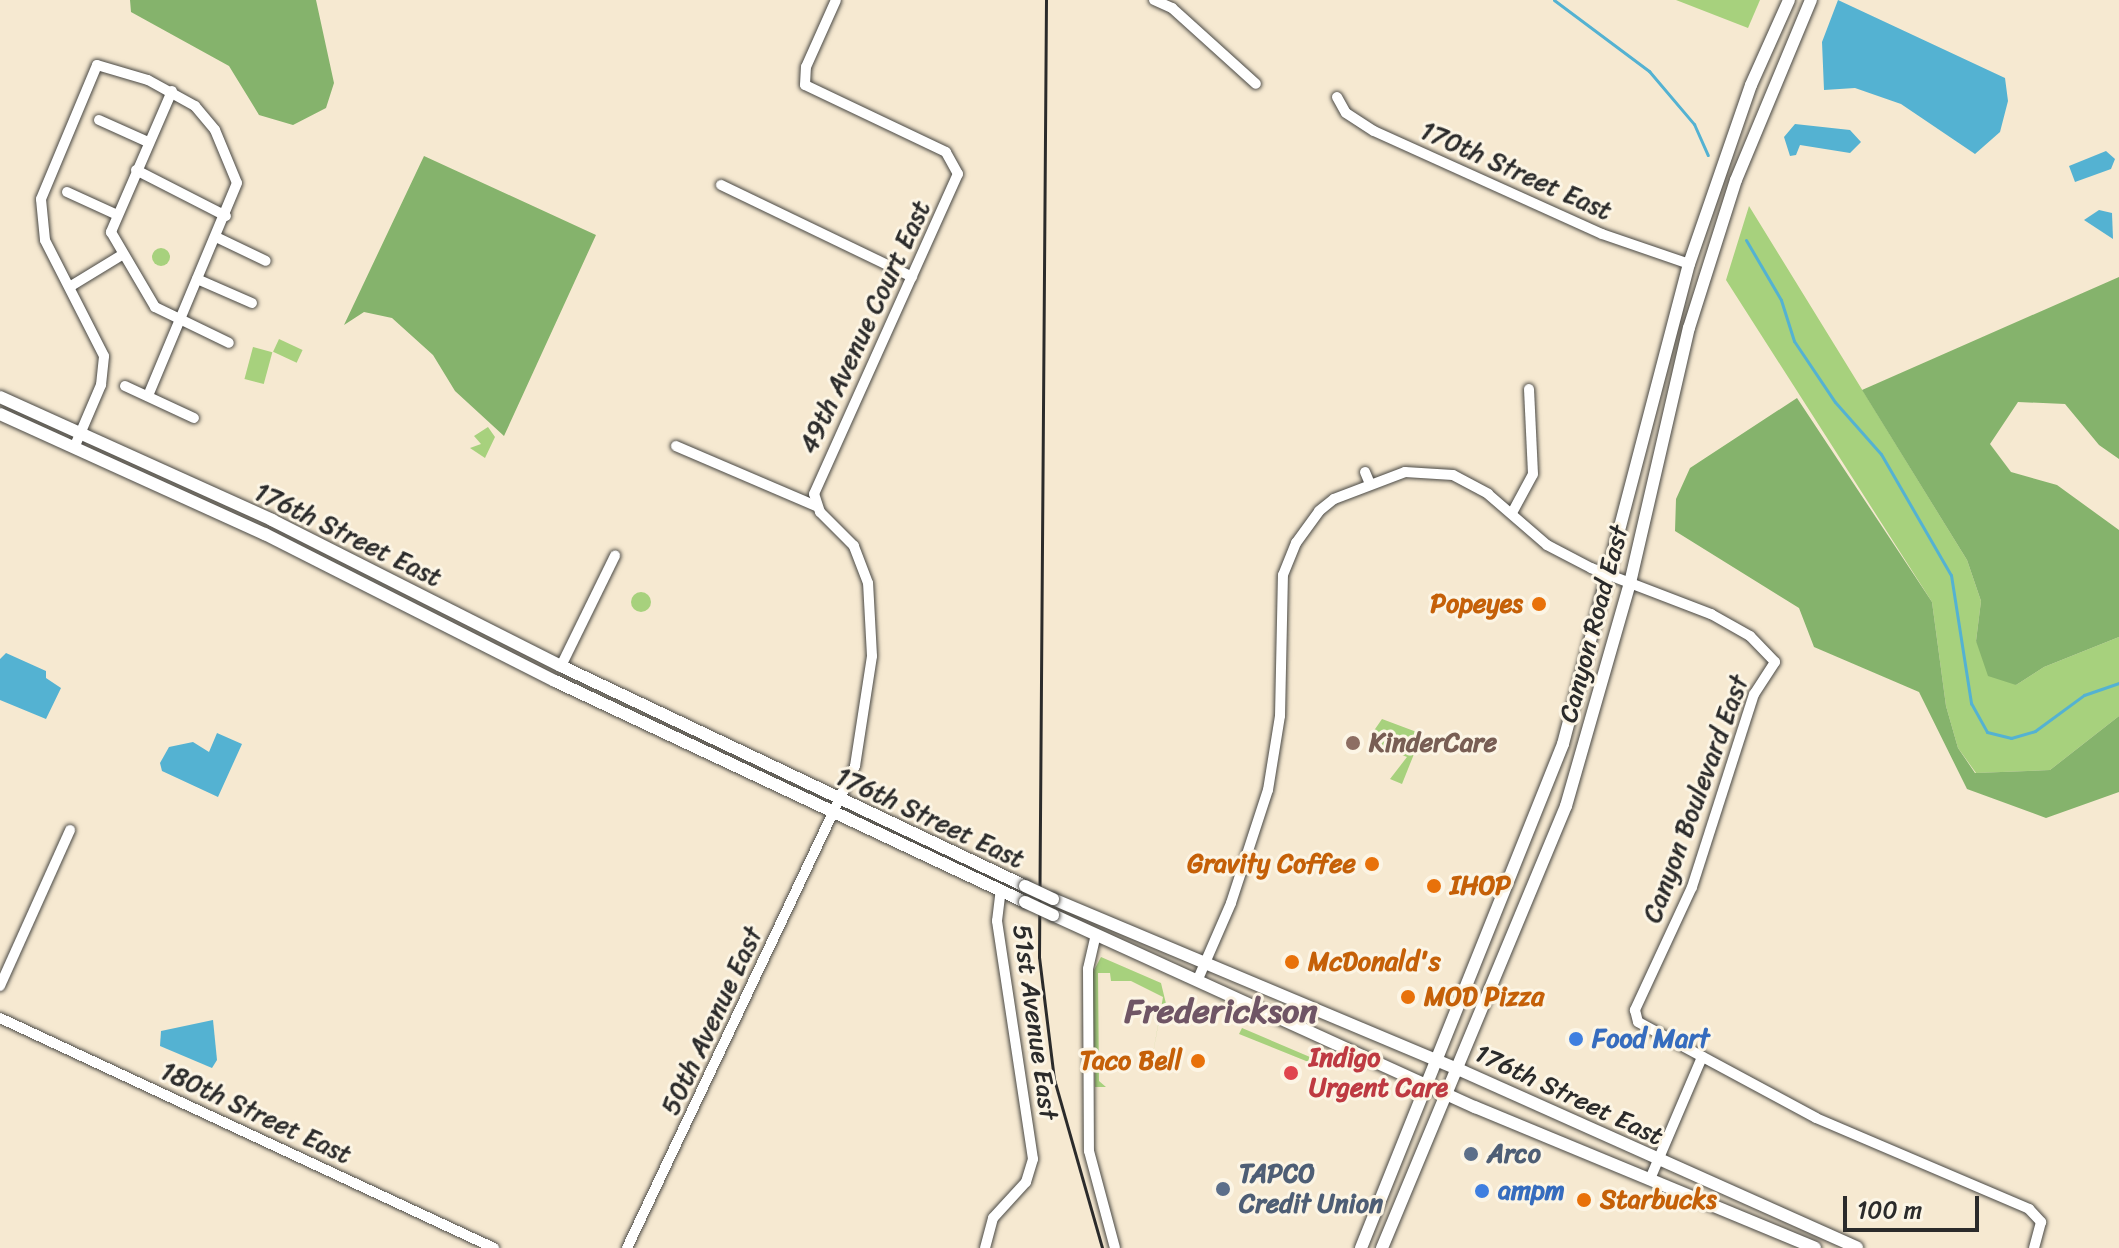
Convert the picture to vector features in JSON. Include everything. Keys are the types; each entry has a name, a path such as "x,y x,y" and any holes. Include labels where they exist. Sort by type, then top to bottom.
{"main road":[{"name":"Canyon Road East","path":"1361,1248 1563,744 1610,575 1689,264 1751,85 1789,0"},
{"name":"Canyon Road East","path":"1382,1248 1460,1070 1566,806 1630,583 1689,328 1736,180 1811,0"},
{"path":"1689,264 1696,274 1689,328"},
{"name":"176th Street East","path":"0,397 272,520 1025,902 1449,1095 1815,1248"},
{"name":"176th Street East","path":"0,414 447,623 555,681 837,807 1460,1070 1857,1248"},
{"path":"447,623 453,620 525,654 544,658"}],"street":[{"name":"49th Avenue Court East","path":"816,506 814,494 826,458 956,184 956,166 938,147 816,94 804,82 836,0"},
{"path":"1154,0 1172,8 1256,84"},
{"path":"74,448 101,385 104,356 45,240 41,199 97,65 172,91 206,118 234,174 236,194 148,396"},
{"path":"172,91 115,214 111,232 150,302 229,343"},
{"name":"170th Street East","path":"1337,97 1346,113 1374,131 1602,234 1689,264"},
{"path":"99,120 148,142"},
{"path":"136,170 226,216"},
{"path":"721,185 912,277"},
{"path":"67,192 115,214"},
{"path":"216,237 266,261"},
{"path":"71,286 122,255"},
{"path":"197,279 252,303"},
{"path":"125,386 194,418"},
{"path":"1512,513 1533,474 1529,389"},
{"path":"676,446 816,506"},
{"path":"1365,472 1370,484"},
{"path":"1198,979 1268,790 1280,716 1282,594 1289,556 1319,511 1370,484 1405,472 1453,475 1512,513 1547,545 1630,583"},
{"name":"50th Avenue East","path":"627,1248 855,766 867,706 872,619 858,552 816,506"},
{"path":"561,666 615,556"},
{"name":"Canyon Boulevard East","path":"1630,583 1711,614 1750,636 1775,662 1754,694 1692,887 1635,1010 1643,1029 1816,1118 2029,1209 2041,1222 2034,1248"},
{"path":"0,986 70,830"},
{"name":"51st Avenue East","path":"985,1248 993,1218 1026,1182 1033,1159 997,921 1001,890"},
{"path":"1096,934 1088,969 1089,1151 1115,1248"},
{"name":"180th Street East","path":"0,1018 494,1248"},
{"path":"1650,1179 1702,1057"}],"green space":[{"path":"130,0 316,0 334,83 326,108 293,125 259,115 229,66 131,12"},
{"path":"1676,0 1760,0 1748,28"},
{"path":"424,156 596,235 504,436 455,391 433,355 392,318 364,312 344,325"},
{"path":"1749,206 1967,560 1981,601 1976,641 2016,685 2044,667 2119,637 2119,716 2050,770 1976,773 1958,748 1946,706 1932,602 1726,280"},
{"path":"161,248 170,257 161,266 152,257"},
{"path":"2119,277 2119,459 2099,445 2065,404 2018,402 1990,444 2011,472 2057,485 2119,530 2119,637 2044,667 2016,685 1988,676 1976,641 1981,601 1967,560 1862,390"},
{"path":"279,339 303,350 297,363 273,352"},
{"path":"253,347 272,352 264,384 244,379"},
{"path":"1797,398 1932,602 1946,706 1958,748 1975,773 2050,770 2119,716 2119,792 2046,818 1967,789 1919,692 1814,647 1799,608 1675,531 1676,499 1690,468"},
{"path":"488,427 495,437 485,458 470,448 481,444 474,436"},
{"path":"641,592 648,595 651,602 648,609 641,612 634,609 631,602 634,595"},
{"path":"1382,719 1422,734 1402,784 1390,779 1407,757 1378,745 1379,737 1373,732"},
{"path":"1101,957 1161,983 1168,1012 1158,1026 1152,1059 1163,997 1131,981 1111,981 1110,973 1098,973 1099,1081 1106,1087 1095,1087 1092,974"},
{"path":"1242,1028 1317,1060 1311,1070 1311,1063 1239,1034"}],"water":[{"path":"1838,0 2005,78 2008,101 2000,132 1975,154 1901,104 1855,88 1824,90 1822,42"},
{"path":"1795,124 1850,130 1861,142 1850,153 1800,145 1796,155 1790,156 1784,137"},
{"path":"2106,151 2115,159 2111,169 2075,182 2069,166"},
{"path":"2099,210 2112,213 2113,239 2084,220"},
{"path":"6,653 46,671 46,678 61,688 46,719 0,700 0,659"},
{"path":"217,733 242,744 218,797 162,771 160,763 169,747 193,742 209,752"},
{"path":"213,1020 217,1060 212,1068 160,1046 161,1031"}],"waterway":[{"path":"1554,0 1649,71 1694,124 1708,155"},
{"path":"1746,240 1781,300 1794,341 1835,402 1881,454 1951,575 1971,703 1987,732 2011,738 2035,731 2084,695 2119,683"}],"railway":[{"path":"1046,0 1039,957 1054,1079 1102,1248"}],"place":[{"name":"Popeyes","path":"1539,604"},
{"name":"KinderCare","path":"1353,743"},
{"name":"Gravity Coffee","path":"1372,864"},
{"name":"IHOP","path":"1434,886"},
{"name":"McDonald's","path":"1292,962"},
{"name":"MOD Pizza","path":"1408,997"},
{"name":"Food Mart","path":"1576,1039"},
{"name":"Taco Bell","path":"1198,1061"},
{"name":"Indigo Urgent Care","path":"1291,1073"},
{"name":"Arco","path":"1471,1154"},
{"name":"TAPCO Credit Union","path":"1223,1189"},
{"name":"ampm","path":"1482,1191"},
{"name":"Starbucks","path":"1584,1200"}],"district":[{"name":"Frederickson","path":"1221,1012"}]}
